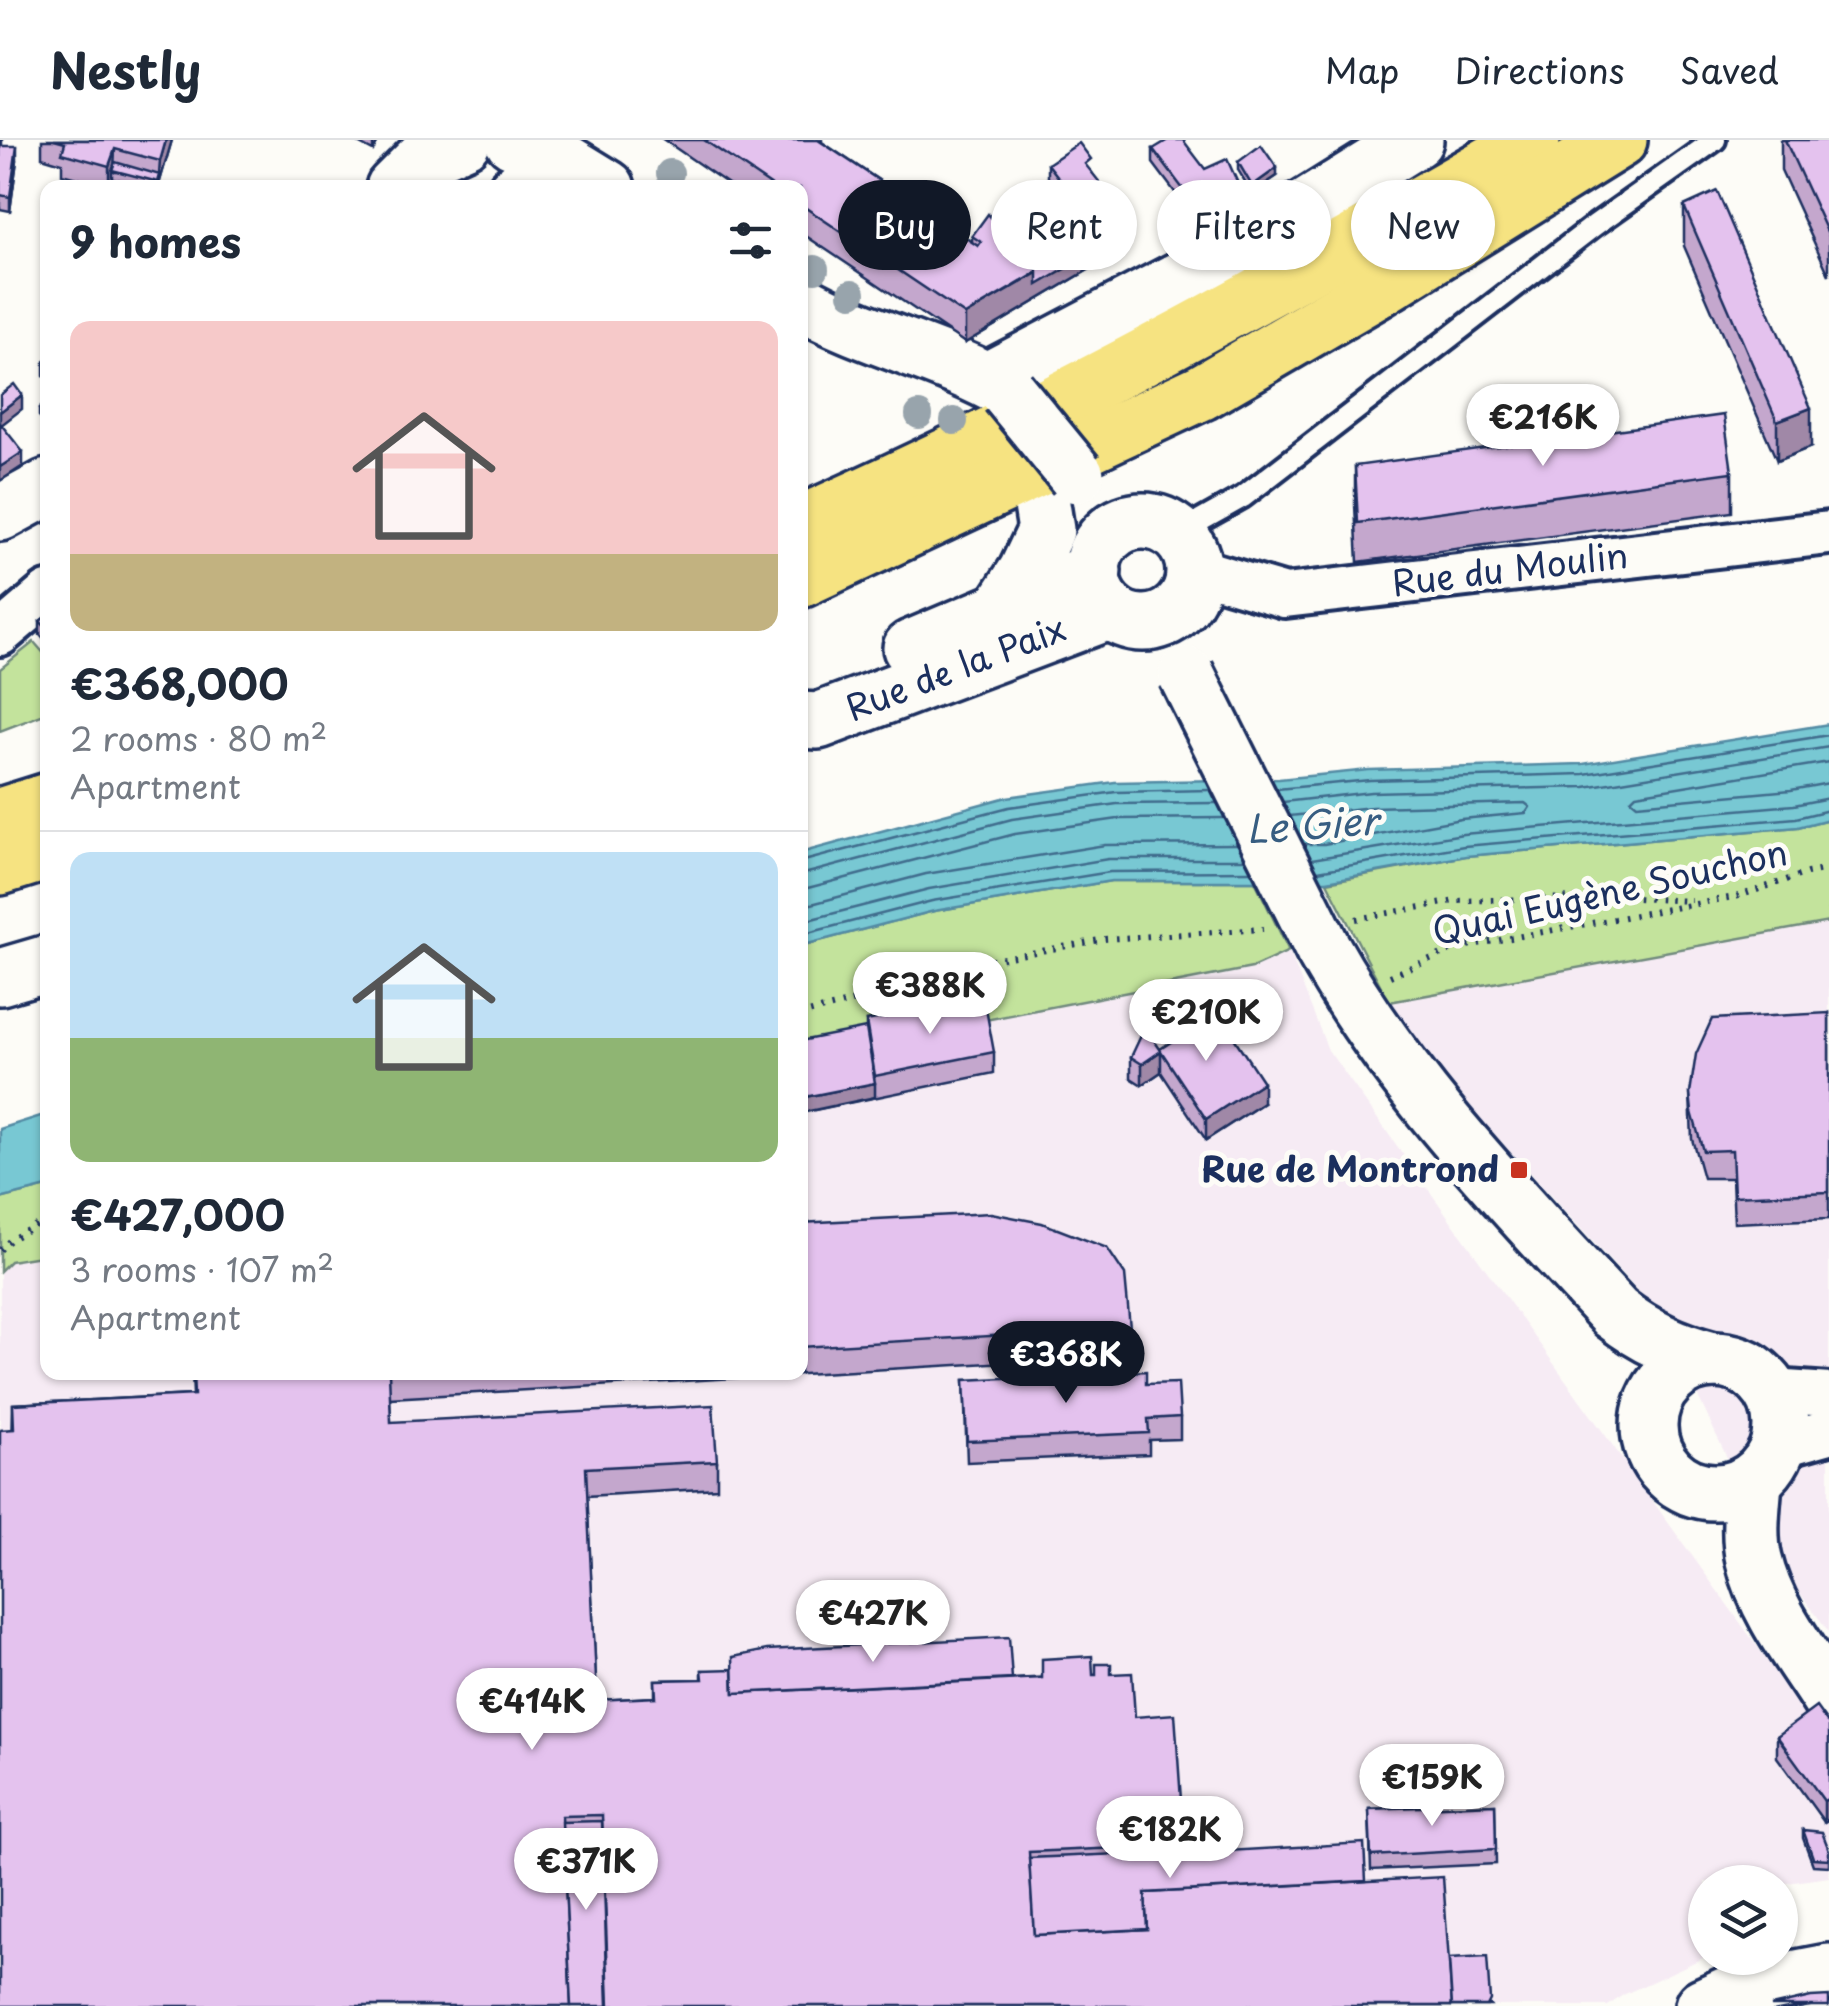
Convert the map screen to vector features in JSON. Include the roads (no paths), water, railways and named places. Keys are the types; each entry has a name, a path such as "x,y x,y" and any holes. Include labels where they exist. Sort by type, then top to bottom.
{"highway":[{"path":"808,520 1070,398 1198,330 1532,140"},
{"path":"808,576 1202,392 1379,289 1619,140"},
{"path":"0,816 40,804"},
{"path":"0,867 40,854"}],"main road":[{"path":"402,180 425,158 464,140"},
{"path":"1000,392 1415,140"},
{"path":"534,155 589,180"},
{"path":"808,306 1000,392 1066,484 1106,570 1136,623 1164,619 1187,599 1186,552 1148,521 1106,570"},
{"path":"1002,609 1026,572 1066,484"},
{"path":"0,513 40,491"},
{"name":"Rue de la Paix","path":"808,692 1002,609 1106,570"},
{"name":"Rue de la Paix","path":"808,720 818,720 1106,570"},
{"path":"1164,619 1186,674 1326,947 1448,1128 1615,1313 1643,1334 1677,1351 1736,1363 1756,1374 1772,1390 1780,1408 1787,1453 1750,1530 1753,1558 1777,1618 1829,1698"},
{"path":"0,977 40,965"},
{"path":"1615,1313 1645,1378 1649,1437 1657,1458 1670,1476 1690,1488 1713,1512 1744,1586 1777,1618"},
{"path":"1649,1415 1657,1394 1671,1376 1690,1364 1713,1360"},
{"path":"1690,1488 1736,1491 1787,1453"},
{"path":"1703,2006 1740,1990 1829,1972"}],"street":[{"name":"Rue du Moulin","path":"1186,552 1285,596 1829,533"},
{"path":"0,634 40,600"},
{"path":"1772,1390 1829,1395"}],"lane":[{"path":"1186,552 1243,497 1595,225 1715,140"}],"water":[{"name":"Le Gier","path":"1829,724 1829,819 1798,827 1466,856 1327,881 1111,881 934,911 808,944 808,851 1007,797 1115,782 1279,779 1369,770 1583,764"},
{"path":"40,1116 40,1189 0,1199 0,1129"}],"place":[{"name":"Rue de Montrond","path":"1519,1170"}]}
